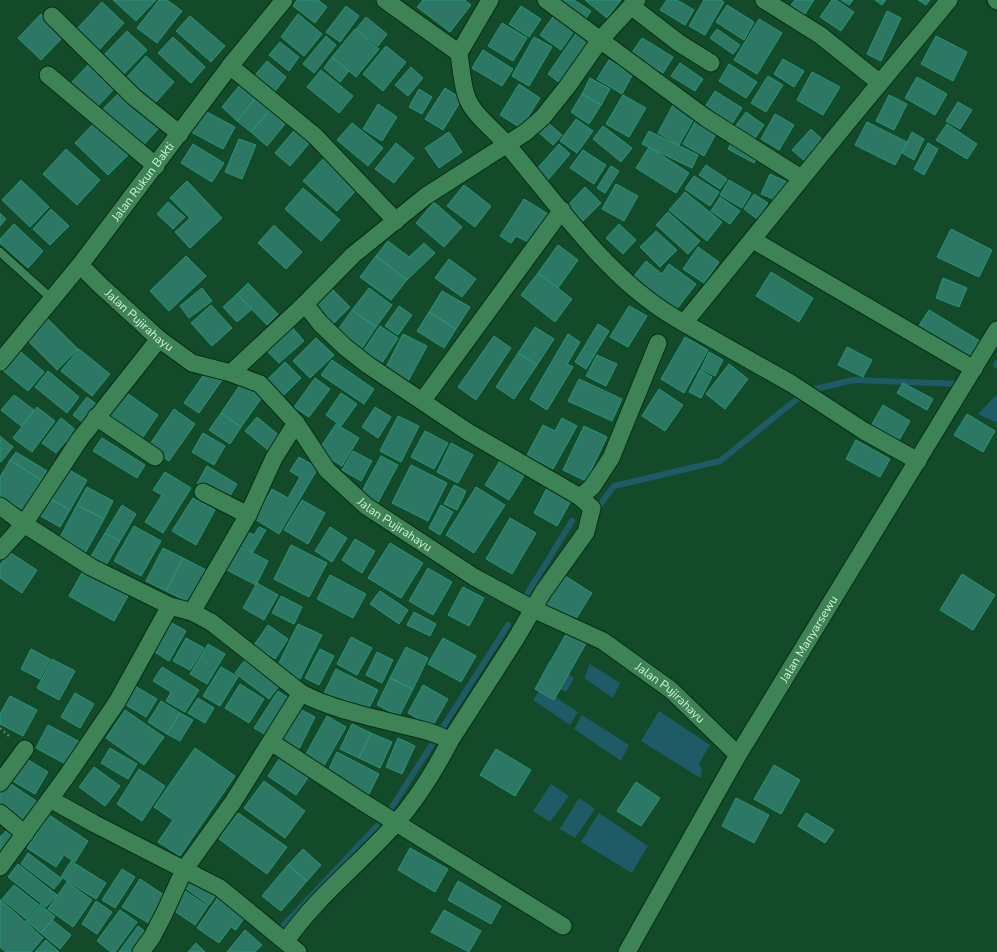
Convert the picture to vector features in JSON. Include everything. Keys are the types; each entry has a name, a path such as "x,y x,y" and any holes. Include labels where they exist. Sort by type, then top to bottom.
{"street":[{"name":"Jalan Rukun Bakti","path":"0,362 80,265 230,66 284,0"},
{"path":"385,0 459,53"},
{"path":"490,0 459,53 467,98 478,115 507,144 607,264 645,299 684,323 792,384 864,431 918,461"},
{"path":"546,0 706,118 801,178"},
{"path":"764,0 820,35 880,83"},
{"path":"684,323 801,178 949,0"},
{"path":"231,373 305,304 353,255 426,196 526,132 543,117 567,87 600,40 634,3 679,43 711,62"},
{"path":"52,16 134,97 180,134"},
{"path":"230,66 315,136 396,221"},
{"path":"48,75 156,166"},
{"path":"423,400 562,210"},
{"path":"752,240 974,369"},
{"name":"Jalan Pujirahayu","path":"80,265 159,339 192,363 231,373 260,384 296,423 327,470 366,506 474,577 533,608 603,641 671,690 738,755"},
{"path":"50,799 95,824 220,888 288,943 298,923 396,822 424,785 443,738 516,640 533,608 586,532 592,508 580,497 468,432 423,400 391,381 345,347 320,323 305,304"},
{"name":"Jalan Manyarsewu","path":"627,952 738,755 997,330"},
{"path":"0,551 24,524 96,417 159,339"},
{"path":"580,497 592,488 611,458 658,344"},
{"path":"96,417 155,457"},
{"path":"192,612 248,515 274,458 296,423"},
{"path":"203,492 248,515"},
{"path":"0,506 24,524 91,567 170,606 192,612 216,626 300,693 317,702 443,738"},
{"path":"0,867 50,799 117,702 170,606"},
{"path":"141,952 164,914 184,870 233,802 300,693"},
{"path":"271,742 563,926"},
{"path":"0,783 25,749"},
{"path":"0,813 25,834"}],"lane":[{"path":"0,252 52,299"}],"water":[{"path":"995,396 997,396 997,423 978,414"},
{"path":"549,661 574,678 566,692 541,677"},
{"path":"590,664 620,683 613,698 584,678"},
{"path":"541,688 578,712 570,725 533,700"},
{"path":"659,711 710,745 699,764 702,770 700,778 641,741"},
{"path":"582,715 629,745 621,761 574,729"},
{"path":"551,784 569,796 550,822 533,811"},
{"path":"579,798 595,809 575,838 560,829"},
{"path":"599,813 648,846 632,873 581,842"}],"building":[{"path":"113,0 156,0 136,21"},
{"path":"159,0 167,0 182,11 157,43 137,28"},
{"path":"297,0 318,0 327,7 315,23 293,6"},
{"path":"423,0 465,0 471,5 450,32 417,7"},
{"path":"551,0 574,0 591,11 584,21"},
{"path":"585,0 621,0 607,18"},
{"path":"667,0 677,0 694,10 685,25 660,10"},
{"path":"704,0 721,0 724,2 705,35 689,26"},
{"path":"795,0 814,0 805,14 791,5"},
{"path":"832,0 836,0 854,12 841,31 820,17"},
{"path":"841,0 853,0 849,5"},
{"path":"875,0 886,0 882,5"},
{"path":"918,0 930,0 926,5"},
{"path":"102,2 124,23 96,53 74,32"},
{"path":"727,5 754,22 744,40 716,22"},
{"path":"346,6 359,16 340,42 326,32"},
{"path":"521,6 541,19 529,37 509,24"},
{"path":"887,11 901,18 881,61 867,54"},
{"path":"41,14 64,36 41,60 18,38"},
{"path":"298,14 322,34 304,56 281,37"},
{"path":"555,14 576,28 561,50 540,35"},
{"path":"190,16 225,46 211,62 176,31"},
{"path":"366,17 387,34 378,46 356,29"},
{"path":"759,19 782,33 757,74 734,60"},
{"path":"502,23 527,38 513,61 488,46"},
{"path":"355,29 379,49 356,77 332,57"},
{"path":"717,29 740,45 733,54 710,38"},
{"path":"127,31 147,50 121,77 101,58"},
{"path":"577,32 593,43 564,86 548,74"},
{"path":"326,36 336,45 314,73 303,64"},
{"path":"936,36 967,52 953,81 921,64"},
{"path":"173,37 205,67 191,83 158,53"},
{"path":"534,37 552,47 529,86 512,76"},
{"path":"642,38 673,57 663,73 631,54"},
{"path":"280,42 299,57 289,71 269,55"},
{"path":"386,46 406,62 383,91 363,74"},
{"path":"483,50 513,69 502,86 472,68"},
{"path":"146,56 174,82 155,103 126,78"},
{"path":"332,57 349,71 340,82 324,68"},
{"path":"783,59 804,71 794,87 774,74"},
{"path":"609,60 633,74 622,94 597,79"},
{"path":"267,61 286,77 272,95 252,79"},
{"path":"680,63 703,79 695,91 671,76"},
{"path":"89,64 115,88 96,108 70,84"},
{"path":"729,64 757,82 746,98 719,81"},
{"path":"411,67 423,78 408,96 395,85"},
{"path":"321,70 353,96 339,113 307,87"},
{"path":"812,72 840,87 823,115 797,100"},
{"path":"768,76 783,85 766,112 751,103"},
{"path":"917,77 947,94 935,115 905,98"},
{"path":"590,78 610,89 601,105 582,94"},
{"path":"244,80 260,93 237,121 222,107"},
{"path":"519,84 540,98 521,128 500,115"},
{"path":"445,88 462,99 443,130 425,119"},
{"path":"419,89 432,97 422,114 409,107"},
{"path":"715,91 742,108 730,127 703,110"},
{"path":"120,92 159,128 140,149 100,112"},
{"path":"260,93 274,105 251,132 237,121"},
{"path":"582,94 601,105 589,124 571,112"},
{"path":"623,95 646,108 629,137 606,124"},
{"path":"889,95 907,104 894,130 876,121"},
{"path":"958,102 972,110 960,129 946,121"},
{"path":"674,103 696,115 679,145 658,133"},
{"path":"378,104 397,117 382,141 363,129"},
{"path":"274,105 290,118 267,146 251,132"},
{"path":"203,110 235,127 223,149 191,132"},
{"path":"746,112 764,125 753,141 734,128"},
{"path":"775,114 794,125 779,150 761,139"},
{"path":"698,116 719,128 704,156 683,144"},
{"path":"576,119 593,131 577,153 560,141"},
{"path":"97,120 131,152 108,175 75,143"},
{"path":"546,121 562,135 553,145 537,131"},
{"path":"867,122 907,142 895,165 855,145"},
{"path":"352,123 383,148 368,166 337,140"},
{"path":"947,124 977,144 967,159 936,140"},
{"path":"298,126 313,139 290,166 275,153"},
{"path":"603,126 632,148 621,162 593,139"},
{"path":"811,129 825,142 806,162 792,150"},
{"path":"649,131 698,155 692,168 642,144"},
{"path":"449,132 462,152 439,168 425,148"},
{"path":"912,132 924,139 914,160 902,153"},
{"path":"734,138 760,153 754,163 728,149"},
{"path":"239,139 256,145 242,179 225,172"},
{"path":"396,143 414,158 394,183 375,169"},
{"path":"928,143 938,149 924,175 914,169"},
{"path":"193,144 224,163 212,182 181,163"},
{"path":"559,144 570,154 547,181 535,171"},
{"path":"649,147 689,173 676,193 636,168"},
{"path":"66,149 100,180 77,205 43,174"},
{"path":"583,150 606,165 594,184 570,168"},
{"path":"324,158 358,188 337,211 303,181"},
{"path":"706,165 727,179 720,189 699,175"},
{"path":"611,166 619,171 605,193 597,188"},
{"path":"770,174 789,183 781,202 761,194"},
{"path":"694,176 719,192 710,206 685,189"},
{"path":"21,180 49,207 30,227 2,200"},
{"path":"729,180 751,193 742,208 720,195"},
{"path":"187,181 222,218 190,248 175,232 190,218 170,198"},
{"path":"616,184 638,196 624,221 602,209"},
{"path":"464,185 491,206 475,227 447,206"},
{"path":"585,187 601,203 583,221 568,205"},
{"path":"303,188 340,220 321,241 285,209"},
{"path":"685,192 722,222 707,241 669,210"},
{"path":"754,194 768,203 757,219 744,209"},
{"path":"720,197 740,211 730,224 711,211"},
{"path":"524,199 548,214 528,242 516,236 511,243 500,236"},
{"path":"168,202 185,217 173,229 157,214"},
{"path":"434,202 462,227 444,247 416,223"},
{"path":"51,209 69,226 50,245 33,229"},
{"path":"668,212 700,241 688,254 656,225"},
{"path":"0,213 6,219 0,226"},
{"path":"14,224 43,251 28,268 0,243 0,239"},
{"path":"619,224 636,240 623,254 606,238"},
{"path":"274,225 302,252 286,269 258,243"},
{"path":"951,229 992,250 979,277 937,257"},
{"path":"656,231 677,250 660,267 640,247"},
{"path":"388,241 409,257 424,243 435,253 407,280 376,256"},
{"path":"558,245 578,260 558,288 538,273"},
{"path":"698,247 719,262 704,283 683,269"},
{"path":"186,256 206,276 169,311 150,291"},
{"path":"376,256 407,280 391,300 360,277"},
{"path":"449,259 476,279 462,297 435,278"},
{"path":"646,261 662,274 669,264 696,284 673,314 630,281"},
{"path":"771,272 813,298 799,322 756,296"},
{"path":"538,273 572,299 555,322 521,295"},
{"path":"943,278 967,288 959,307 936,298"},
{"path":"248,283 278,314 267,325 237,294"},
{"path":"330,287 350,307 330,327 310,307"},
{"path":"202,288 212,301 189,318 180,306"},
{"path":"369,288 392,305 376,327 352,310"},
{"path":"442,291 470,307 456,329 429,312"},
{"path":"237,294 252,309 237,322 223,307"},
{"path":"211,305 232,328 212,346 191,323"},
{"path":"399,306 412,315 398,335 385,326"},
{"path":"629,306 647,316 628,347 610,337"},
{"path":"352,310 376,327 360,351 335,334"},
{"path":"929,310 980,341 966,363 915,332"},
{"path":"429,312 456,329 444,348 417,331"},
{"path":"45,316 78,349 57,370 24,337"},
{"path":"598,324 609,331 586,369 575,362"},
{"path":"291,326 304,341 279,363 265,349"},
{"path":"380,326 398,338 378,369 360,356"},
{"path":"535,327 554,339 537,365 518,353"},
{"path":"403,334 427,346 406,385 383,373"},
{"path":"568,334 580,342 567,364 573,367 547,410 530,399"},
{"path":"494,336 511,348 476,400 458,387"},
{"path":"685,337 708,350 684,393 661,379"},
{"path":"316,338 334,355 310,378 293,361"},
{"path":"15,347 44,372 28,391 0,368"},
{"path":"847,347 872,360 863,377 838,365"},
{"path":"79,349 110,374 92,396 61,371"},
{"path":"709,352 723,360 715,376 701,369"},
{"path":"518,353 537,365 514,399 496,387"},
{"path":"597,355 617,364 606,386 586,376"},
{"path":"332,360 374,389 364,404 321,375"},
{"path":"285,362 301,378 281,398 265,382"},
{"path":"729,364 748,379 725,409 706,394"},
{"path":"207,370 222,380 199,413 184,403"},
{"path":"700,370 712,377 701,398 689,392"},
{"path":"48,371 79,397 67,413 35,387"},
{"path":"315,378 330,389 309,417 294,407"},
{"path":"579,379 622,399 612,421 568,401"},
{"path":"242,382 263,396 241,427 221,413"},
{"path":"903,383 933,399 927,410 897,393"},
{"path":"659,389 683,405 665,431 642,416"},
{"path":"124,391 158,415 141,440 107,416"},
{"path":"341,393 357,404 341,426 326,415"},
{"path":"14,395 34,410 21,426 1,410"},
{"path":"87,397 96,404 82,422 73,415"},
{"path":"883,405 910,421 895,447 868,431"},
{"path":"37,407 55,421 32,452 13,438"},
{"path":"375,407 391,417 378,438 362,427"},
{"path":"174,409 195,424 169,461 148,447"},
{"path":"221,413 241,427 230,444 209,430"},
{"path":"967,414 995,431 983,452 954,435"},
{"path":"398,416 419,426 401,462 380,451"},
{"path":"257,417 281,437 269,451 245,431"},
{"path":"61,418 82,435 74,446 66,441 56,453 42,443"},
{"path":"562,418 577,426 553,469 527,455 543,425 555,431"},
{"path":"336,424 359,438 342,466 318,451"},
{"path":"584,426 607,437 586,481 563,470"},
{"path":"425,431 448,443 434,469 411,457"},
{"path":"203,433 225,446 214,465 192,452"},
{"path":"0,436 13,447 1,462 0,461"},
{"path":"102,438 145,465 137,478 93,451"},
{"path":"856,440 890,459 880,477 846,459"},
{"path":"451,443 473,455 458,483 437,472"},
{"path":"353,451 372,461 361,481 342,470"},
{"path":"16,452 47,471 41,480 10,460"},
{"path":"381,456 398,465 377,504 360,495"},
{"path":"503,456 527,471 509,500 485,485"},
{"path":"299,457 318,468 279,534 255,519 272,489 288,498 300,477 290,471"},
{"path":"10,460 41,480 23,510 0,496 0,477"},
{"path":"411,465 447,483 428,521 392,503"},
{"path":"207,466 237,484 227,501 197,484"},
{"path":"64,467 87,480 70,510 47,497"},
{"path":"165,472 191,488 163,533 145,522 162,495 153,490"},
{"path":"454,485 466,491 457,510 444,504"},
{"path":"548,486 572,499 557,526 534,513"},
{"path":"87,487 113,501 104,519 77,505"},
{"path":"476,487 505,505 474,553 446,535"},
{"path":"47,497 70,510 60,527 37,514"},
{"path":"193,498 215,510 196,545 172,531"},
{"path":"302,500 325,513 308,544 284,530"},
{"path":"77,505 104,519 84,555 58,541"},
{"path":"122,505 136,514 120,541 105,533"},
{"path":"441,505 453,512 440,535 429,528"},
{"path":"510,518 536,533 512,574 486,559"},
{"path":"134,526 161,541 141,576 114,561"},
{"path":"259,527 266,530 253,552 235,541 242,529 254,535"},
{"path":"330,527 347,538 332,562 315,551"},
{"path":"105,533 120,541 105,567 90,558"},
{"path":"355,539 375,551 362,573 342,560"},
{"path":"390,543 423,563 401,598 368,578"},
{"path":"236,544 268,561 256,585 223,568"},
{"path":"291,545 327,563 309,597 274,579"},
{"path":"163,548 183,558 166,591 146,581"},
{"path":"9,552 37,570 22,593 0,578 0,565"},
{"path":"183,558 208,571 192,604 166,591"},
{"path":"428,568 452,582 433,615 409,601"},
{"path":"83,571 128,596 114,621 69,596"},
{"path":"562,574 592,593 574,622 544,603"},
{"path":"962,574 995,595 973,630 940,610"},
{"path":"330,575 366,594 353,618 317,599"},
{"path":"257,583 278,595 264,620 243,608"},
{"path":"463,587 484,598 469,626 448,615"},
{"path":"380,591 408,610 399,624 370,604"},
{"path":"281,596 302,607 294,624 272,613"},
{"path":"414,612 436,624 430,636 407,625"},
{"path":"170,622 186,631 169,661 153,651"},
{"path":"298,624 322,635 300,679 277,667"},
{"path":"268,625 288,639 275,659 254,645"},
{"path":"570,627 589,638 554,700 535,689"},
{"path":"351,637 372,648 357,675 337,664"},
{"path":"186,638 204,648 190,670 173,661"},
{"path":"443,638 476,656 461,682 428,664"},
{"path":"208,644 225,654 207,684 190,674"},
{"path":"406,647 428,658 413,689 390,678"},
{"path":"31,649 50,659 40,679 21,669"},
{"path":"320,649 334,656 319,685 305,678"},
{"path":"377,652 393,660 382,683 366,675"},
{"path":"52,659 75,671 59,700 37,688"},
{"path":"245,660 279,686 269,699 235,673"},
{"path":"162,667 199,690 185,712 166,701 171,692 153,681"},
{"path":"221,667 238,677 220,706 203,696"},
{"path":"336,669 378,690 366,714 324,693"},
{"path":"390,678 413,689 399,716 377,705"},
{"path":"240,684 264,699 249,723 225,708"},
{"path":"133,685 157,699 146,717 121,702"},
{"path":"423,685 448,699 432,727 408,713"},
{"path":"278,691 290,699 266,735 254,728"},
{"path":"75,693 94,704 80,728 61,717"},
{"path":"10,696 37,710 23,736 0,724 0,714"},
{"path":"198,698 214,708 205,723 188,713"},
{"path":"161,701 180,713 167,734 148,722"},
{"path":"298,708 315,717 297,753 279,744"},
{"path":"125,710 164,737 144,765 106,738"},
{"path":"180,713 193,720 180,741 167,734"},
{"path":"327,716 346,727 321,771 302,761"},
{"path":"352,724 371,733 359,758 340,749"},
{"path":"48,725 82,743 69,766 36,748"},
{"path":"371,733 392,742 380,768 359,758"},
{"path":"398,738 415,746 402,774 386,767"},
{"path":"110,748 137,764 128,779 101,763"},
{"path":"195,748 235,776 180,856 158,842 173,820 154,807"},
{"path":"496,749 531,770 515,796 480,775"},
{"path":"337,752 379,774 369,794 327,773"},
{"path":"281,756 310,775 296,795 268,776"},
{"path":"25,758 48,772 35,794 11,780"},
{"path":"774,765 800,780 781,814 754,799"},
{"path":"94,767 120,786 105,806 79,787"},
{"path":"139,769 165,786 142,821 117,804"},
{"path":"264,781 305,811 285,838 244,808"},
{"path":"8,782 39,803 26,822 0,805 0,793"},
{"path":"636,782 660,798 641,826 617,811"},
{"path":"736,798 769,815 754,843 722,826"},
{"path":"238,813 287,847 267,874 219,839"},
{"path":"806,813 834,830 825,843 798,826"},
{"path":"49,815 88,841 75,862 64,855 56,867 27,848"},
{"path":"8,829 20,839 0,862 0,837"},
{"path":"410,848 448,869 435,892 398,870"},
{"path":"303,849 321,865 307,881 288,865"},
{"path":"28,853 62,879 54,889 21,864"},
{"path":"71,861 106,883 96,899 61,877"},
{"path":"18,864 57,895 46,907 8,877"},
{"path":"288,865 307,881 281,911 262,896"},
{"path":"122,869 135,877 115,908 102,900"},
{"path":"192,876 217,893 209,905 184,887"},
{"path":"140,879 167,897 150,924 122,907"},
{"path":"458,881 501,906 491,924 448,900"},
{"path":"67,882 92,900 73,927 48,909"},
{"path":"14,885 38,904 26,919 2,899"},
{"path":"185,891 208,906 195,925 173,910"},
{"path":"221,893 248,912 236,930 231,927 219,943 197,928"},
{"path":"0,899 43,938 31,952 6,952 0,947"},
{"path":"96,901 112,912 97,934 82,924"},
{"path":"40,904 55,917 41,933 26,921"},
{"path":"120,910 137,922 115,952 111,952 97,941"},
{"path":"444,910 481,931 469,952 431,932"},
{"path":"52,920 71,935 60,949 41,933"},
{"path":"138,926 150,935 137,952 119,952"},
{"path":"245,930 262,945 255,952 227,952"},
{"path":"46,940 59,952 35,952"},
{"path":"196,943 205,952 188,952"}],"waterway":[{"path":"595,511 614,486 720,461 807,391 853,380 962,384"},
{"path":"527,594 572,521"},
{"path":"392,807 508,625"},
{"path":"281,928 377,826"}]}
